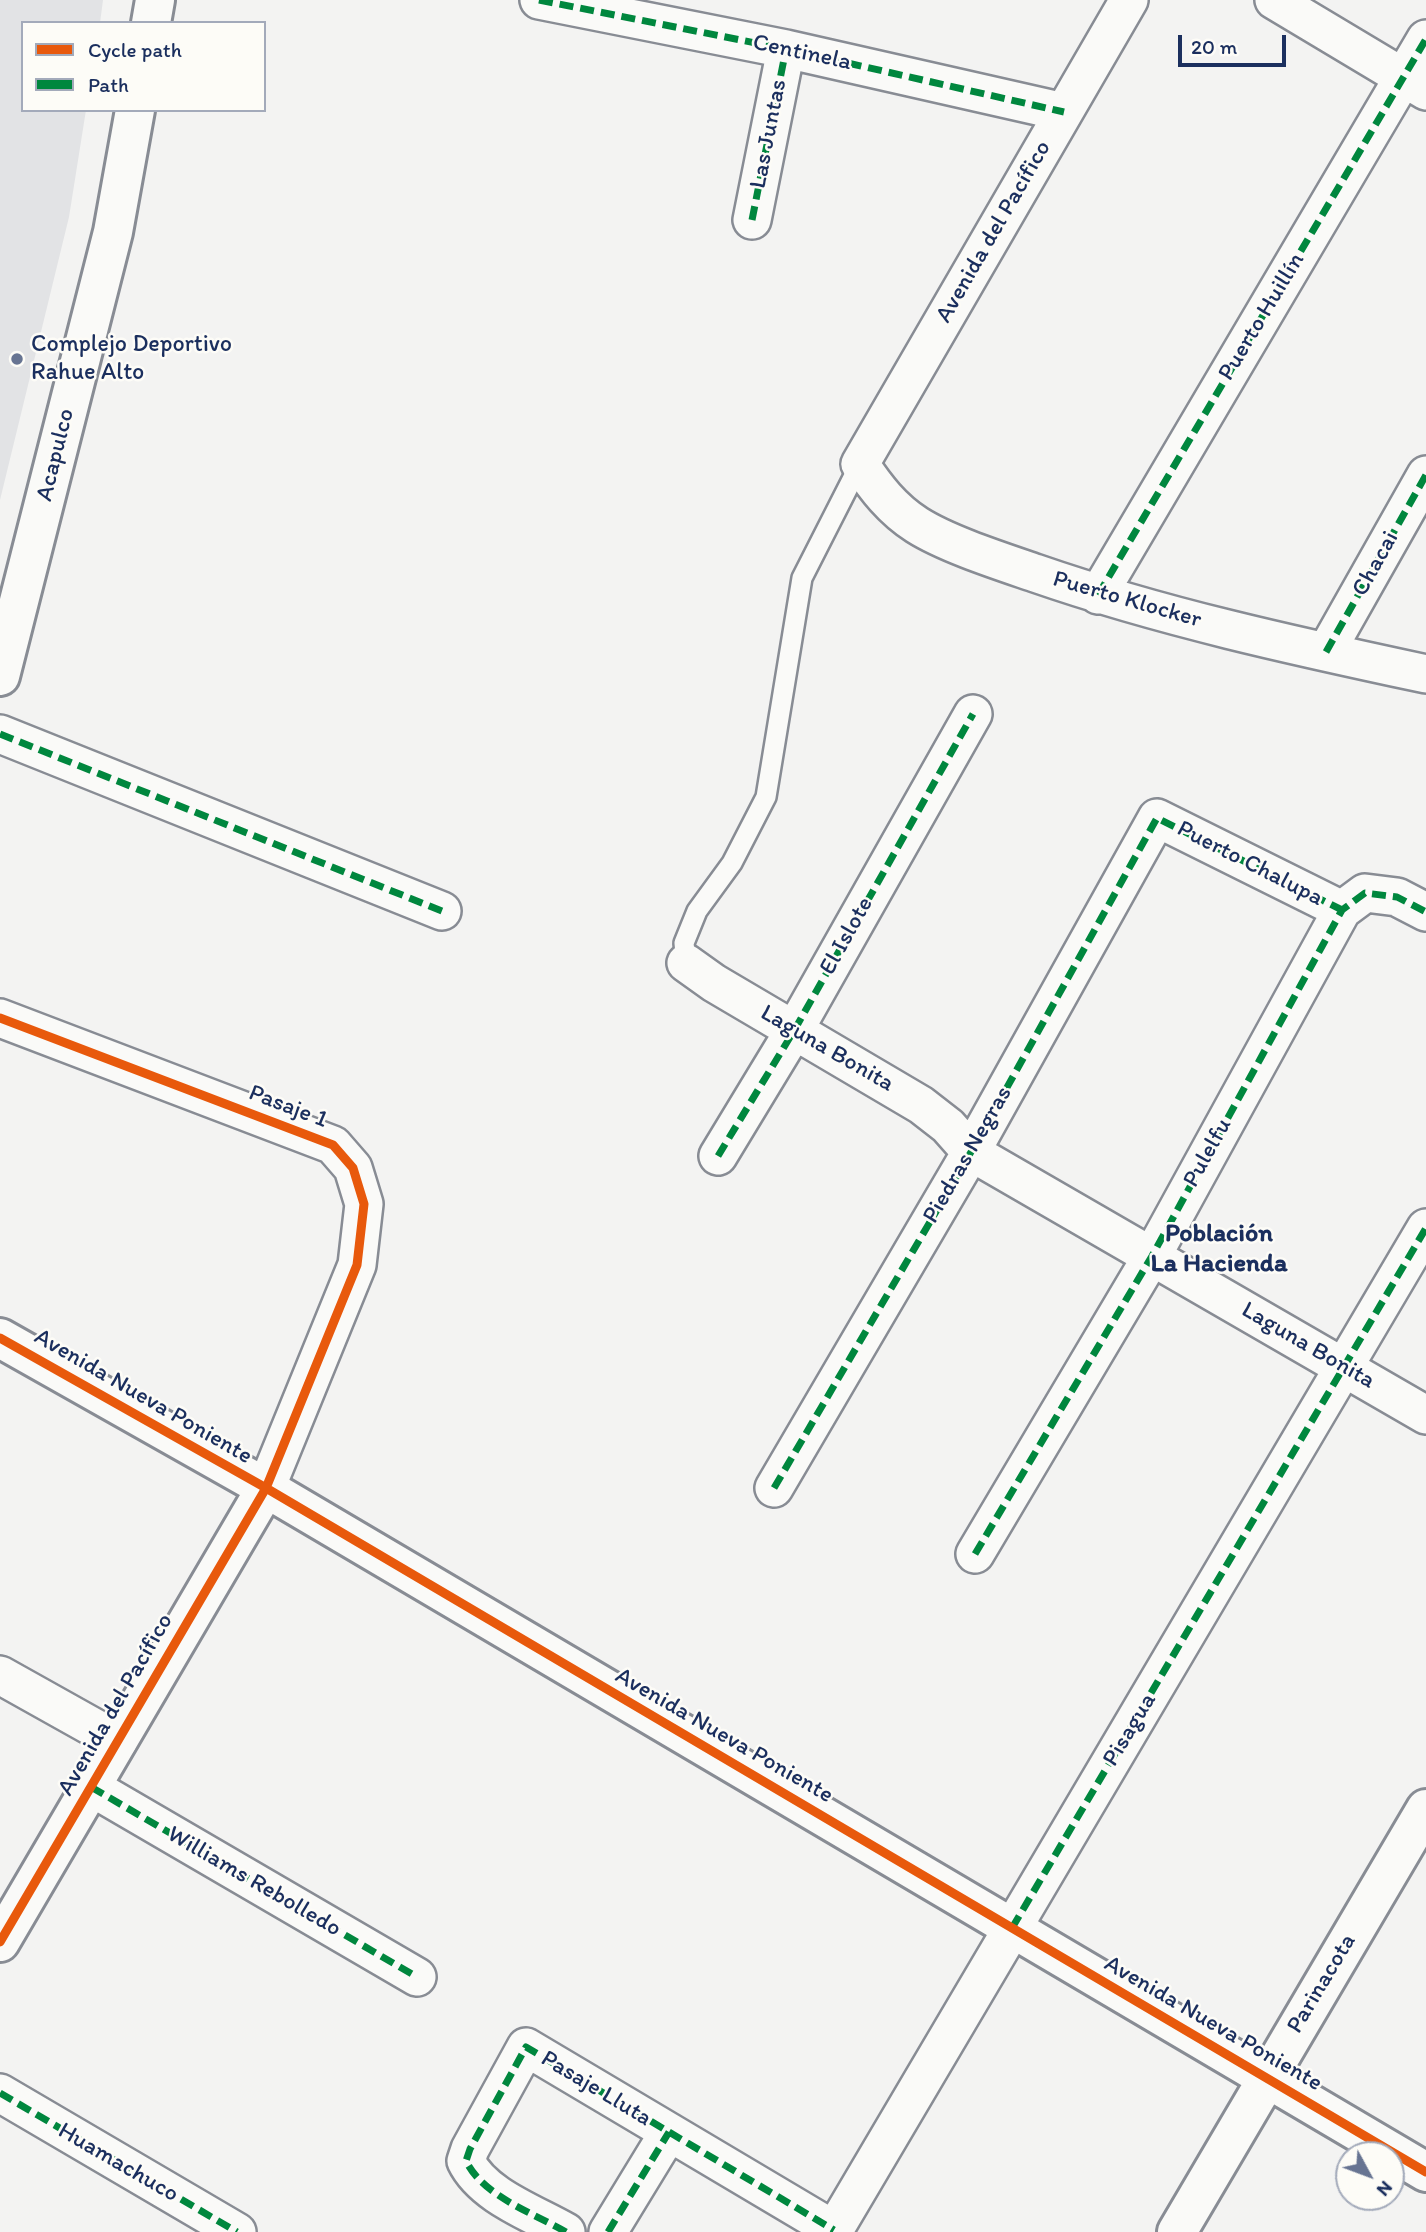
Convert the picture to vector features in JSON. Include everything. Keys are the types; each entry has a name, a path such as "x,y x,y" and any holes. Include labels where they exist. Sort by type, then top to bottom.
{"street":[{"path":"151,21 155,0"},
{"name":"Centinela","path":"539,0 786,48 1064,112"},
{"name":"Avenida del Pacífico","path":"860,464 1129,0"},
{"path":"1274,0 1415,84"},
{"name":"Puerto Huillín","path":"1098,595 1415,84 1426,39"},
{"name":"Las Juntas","path":"752,220 786,48"},
{"name":"Acapulco","path":"0,676 113,232 135,112"},
{"name":"Puerto Klocker","path":"860,464 881,496 918,526 1004,563 1098,595 1426,674"},
{"name":"Chacai","path":"1326,652 1426,475"},
{"name":"El Islote","path":"718,1156 795,1029 972,714"},
{"path":"0,734 442,911"},
{"name":"Puerto Chalupa","path":"1157,818 1342,910"},
{"name":"Piedras Negras","path":"774,1488 971,1152 1157,818"},
{"path":"1342,910 1364,893 1411,905"},
{"name":"Pulelfu","path":"975,1555 1152,1256 1342,910"},
{"name":"Laguna Bonita","path":"686,963 714,983 921,1105 948,1126 971,1152 1426,1415"},
{"name":"Pasaje 1","path":"0,1018 332,1145 353,1168 364,1205 356,1265 266,1488"},
{"name":"Pisagua","path":"834,2231 1426,1228"},
{"name":"Avenida Nueva Poniente","path":"0,1338 266,1488 1426,2172"},
{"name":"Avenida del Pacífico","path":"0,1942 266,1488"},
{"path":"0,1675 118,1741"},
{"name":"Williams Rebolledo","path":"90,1787 417,1977"},
{"name":"Parinacota","path":"1177,2232 1426,1809"},
{"name":"Pasaje Lluta","path":"566,2232 485,2186 474,2176 466,2161 470,2148 526,2047 834,2231"},
{"name":"Huamachuco","path":"0,2093 237,2232"},
{"name":"Pasaje Lluta","path":"608,2232 669,2132"}],"lane":[{"name":"Laguna Bonita","path":"686,963 684,943 697,911 732,863 766,797 802,578 860,464"}],"shaded area":[{"name":"Complejo Deportivo Rahue Alto","path":"0,0 103,0 100,21 21,21 21,112 86,112 69,217 0,500"}],"marked path":[{"path":"539,0 786,49 1064,112"},
{"path":"1098,595 1426,39"},
{"path":"752,220 786,49"},
{"path":"1326,652 1426,475"},
{"path":"718,1156 795,1029 973,714"},
{"path":"0,734 442,911"},
{"path":"774,1488 971,1152 1157,818 1342,910"},
{"path":"975,1554 1152,1256 1342,910 1365,893 1397,897 1426,912"},
{"path":"1012,1928 1426,1228"},
{"path":"91,1787 417,1977"},
{"path":"566,2232 496,2194 484,2184 466,2161 526,2047 834,2230"},
{"path":"0,2093 237,2232"},
{"path":"608,2232 669,2132"}],"cycle path":[{"path":"0,1018 333,1145 353,1168 364,1204 357,1265 266,1488 0,1942"},
{"path":"0,1338 266,1488 1426,2172"}],"place":[{"name":"Complejo Deportivo Rahue Alto","path":"17,359"}],"district":[{"name":"Población La Hacienda","path":"1219,1249"}]}
